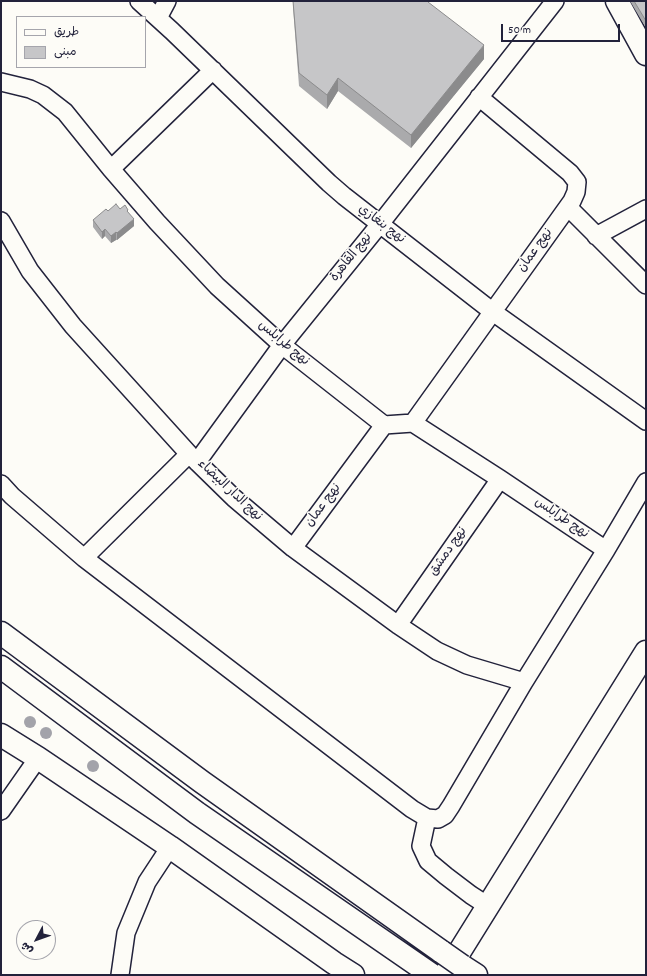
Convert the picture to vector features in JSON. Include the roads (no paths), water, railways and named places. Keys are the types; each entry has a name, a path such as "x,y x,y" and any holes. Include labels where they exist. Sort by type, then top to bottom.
{"main road":[{"path":"617,1 646,54"},
{"path":"1,633 202,782 442,952 448,973"},
{"path":"448,973 646,652"},
{"path":"1,667 197,813 448,973"},
{"path":"1,735 38,758 170,847 353,975"}],"street":[{"name":"نهج بنغازي","path":"139,1 213,70 329,183 353,204 493,312 646,421"},
{"path":"158,18 167,1"},
{"name":"نهج القاهرة","path":"84,558 193,458 380,224 555,1"},
{"path":"111,169 213,70"},
{"name":"نهج طرابلس","path":"1,82 30,88 43,95 65,112 111,169 157,222 217,286 282,345 384,425"},
{"name":"نهج عمان","path":"413,423 568,207 576,192 577,182 570,173 479,97"},
{"path":"568,207 646,285"},
{"path":"596,236 646,209"},
{"name":"نهج الدار البيضاء","path":"1,222 30,271 73,326 193,458 234,498 292,548 398,625 437,651 467,665 524,682"},
{"path":"384,425 413,423"},
{"name":"نهج طرابلس","path":"413,423 606,550"},
{"name":"نهج عمان","path":"292,548 384,425"},
{"name":"نهج دمشق","path":"398,625 500,479"},
{"path":"1,484 12,496 84,558 412,809 427,818 438,819 446,815 524,682 606,550 646,482"},
{"path":"1,505 26,508"},
{"path":"1,811 38,758"},
{"path":"427,818 422,846 428,861 488,906"},
{"path":"120,975 126,933 147,882 170,847"}]}
